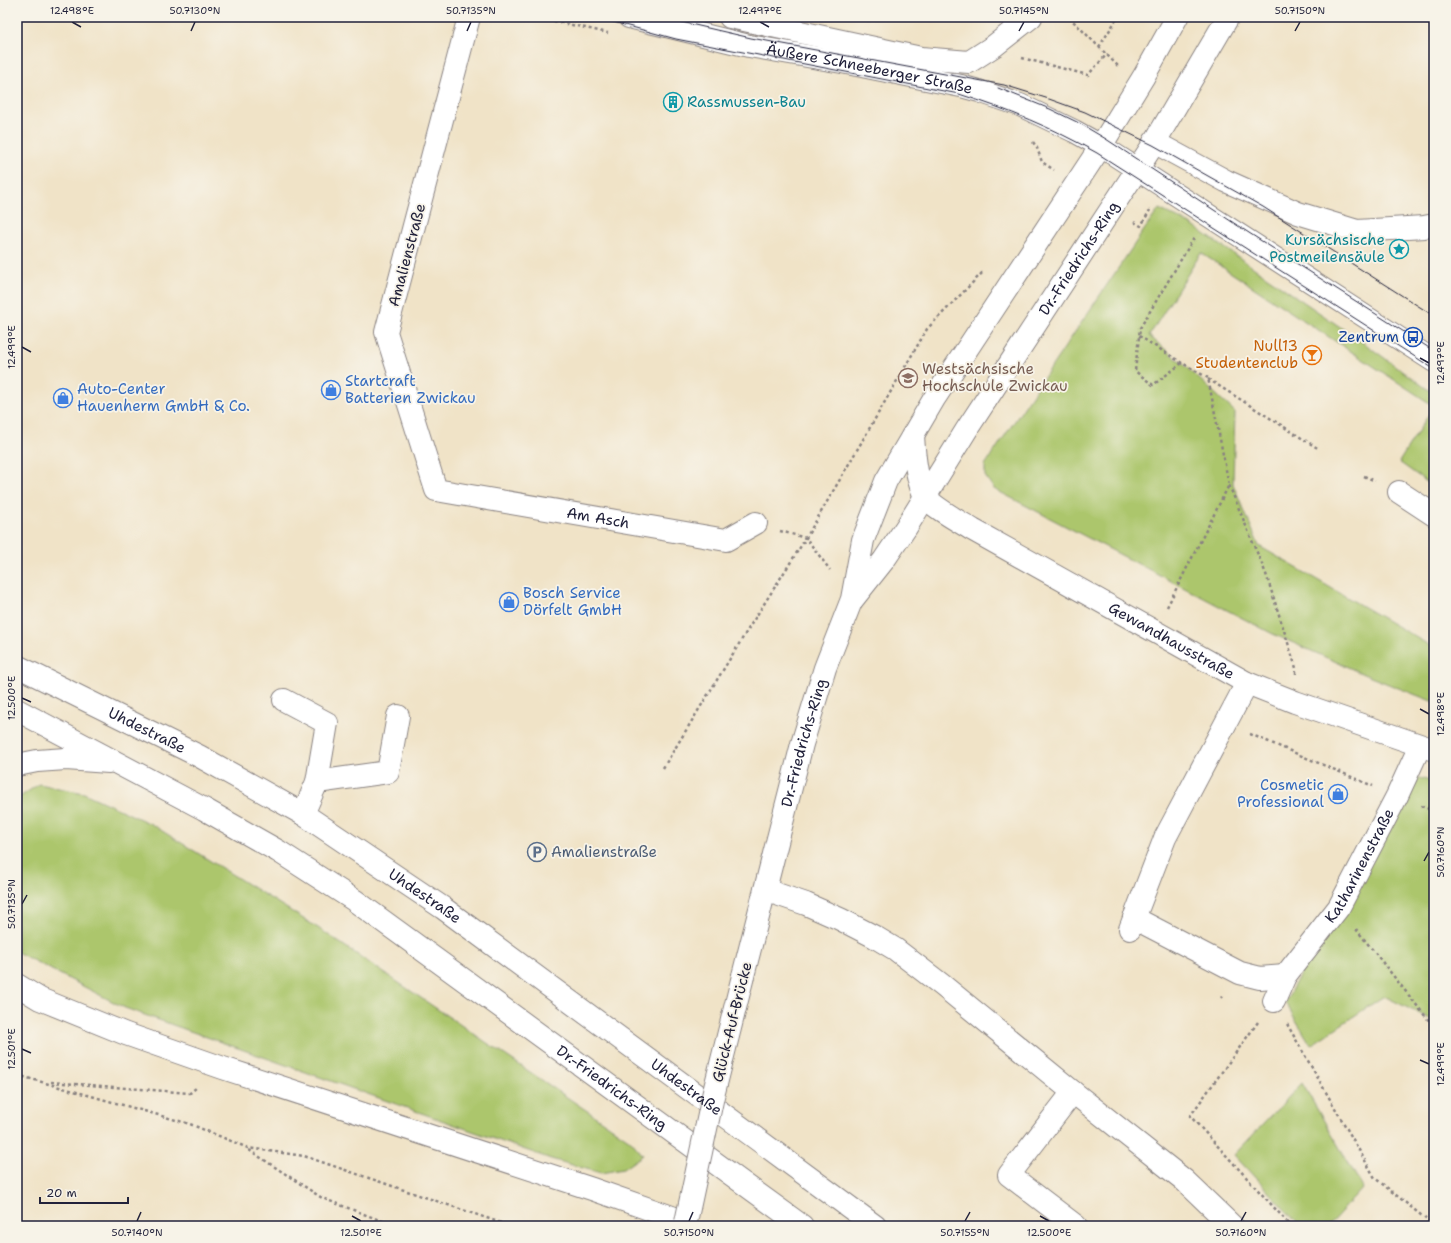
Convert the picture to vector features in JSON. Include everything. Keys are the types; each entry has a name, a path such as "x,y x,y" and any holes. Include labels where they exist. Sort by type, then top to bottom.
{"main road":[{"name":"Amalienstraße","path":"436,490 386,332 469,17"},
{"name":"Äußere Schneeberger Straße","path":"629,17 749,46 842,62 979,91 1020,105 1101,146 1434,360"},
{"name":"Äußere Schneeberger Straße","path":"730,17 921,58 969,62 994,46 1031,17"},
{"name":"Dr.-Friedrichs-Ring","path":"765,890 802,744 825,668 852,600 863,540 872,513 886,480 934,399 1101,146 1178,17"},
{"name":"Dr.-Friedrichs-Ring","path":"852,600 884,560 967,429 1137,169 1228,17"},
{"path":"1154,142 1226,181 1298,213 1358,231 1431,230"},
{"path":"912,435 914,459 925,497"},
{"name":"Am Asch","path":"436,490 726,540 756,523"},
{"path":"1399,492 1434,515"},
{"name":"Gewandhausstraße","path":"925,497 938,508 973,530 1247,683 1295,702 1427,748"},
{"name":"Uhdestraße","path":"17,666 200,756 303,814 443,908 875,1226"},
{"path":"1247,683 1165,838 1132,924 1240,972 1260,978 1285,976"},
{"path":"284,700 327,723 317,782 303,814"},
{"path":"17,710 118,763"},
{"path":"317,782 388,772 398,716"},
{"name":"Katharinenstraße","path":"1274,1001 1285,976 1339,907 1397,796 1427,748"},
{"path":"17,765 37,761 66,759 118,763"},
{"name":"Dr.-Friedrichs-Ring","path":"118,763 278,851 354,900 802,1226"},
{"path":"765,890 806,904 840,919 895,949 942,985 1184,1180 1232,1226"},
{"name":"Glück-Auf-Brücke","path":"686,1224 713,1096 765,890"},
{"path":"17,985 40,999 126,1034 224,1068 577,1184 686,1224"},
{"path":"1073,1092 1009,1175 1076,1226"}],"path":[{"path":"1019,57 1088,75 1107,54 1069,17"},
{"path":"1099,47 1118,17"},
{"path":"1182,363 1153,385 1135,370 1140,328 1208,214"},
{"path":"664,768 750,626 806,538 927,329 982,273 1012,282"},
{"path":"1139,336 1319,449"},
{"path":"1208,378 1229,485 1266,574 1296,668 1295,702"},
{"path":"1154,631 1229,485"},
{"path":"756,523 806,538 852,600"},
{"path":"1226,724 1434,811"},
{"path":"1339,907 1434,1027"},
{"path":"1291,1226 1190,1116 1274,1001 1375,1178 1426,1220 1428,1226"},
{"path":"44,1082 190,1093 224,1068"},
{"path":"17,1075 190,1124 248,1148 322,1198 395,1226"},
{"path":"248,1148 304,1156 510,1226"}],"green space":[{"path":"1159,209 1190,224 1368,346 1434,394 1434,406 1201,253 1149,336 1182,363 1235,412 1233,484 1259,546 1434,648 1434,702 1368,676 1273,634 994,489 985,476 985,465"},
{"path":"1434,406 1434,487 1399,462"},
{"path":"1407,775 1434,782 1434,1021 1384,996 1311,1045 1285,1002"},
{"path":"39,784 84,793 151,824 318,928 630,1140 643,1155 623,1169 601,1173 551,1159 125,1008 17,952 17,799"},
{"path":"1302,1083 1363,1188 1328,1226 1300,1226 1234,1155"}],"tram line":[{"path":"595,17 676,39 959,94 1030,120 1097,153 1434,369"},
{"path":"660,17 751,38 1004,85 1085,112 1153,145 1263,207 1434,316"},
{"path":"998,88 1050,109 1079,123 1106,139 1249,233 1434,351"}],"place":[{"name":"Rassmussen-Bau","path":"673,102"},
{"name":"Kursächsische Postmeilensäule","path":"1399,249"},
{"name":"Zentrum","path":"1413,337"},
{"name":"Null13 Studentenclub","path":"1312,355"},
{"name":"Westsächsische Hochschule Zwickau","path":"908,378"},
{"name":"Startcraft Batterien Zwickau","path":"331,390"},
{"name":"Auto-Center Hauenherm GmbH & Co.","path":"63,398"},
{"name":"Bosch Service Dörfelt GmbH","path":"509,602"},
{"name":"Cosmetic Professional","path":"1338,794"},
{"name":"Amalienstraße","path":"537,852"}]}
